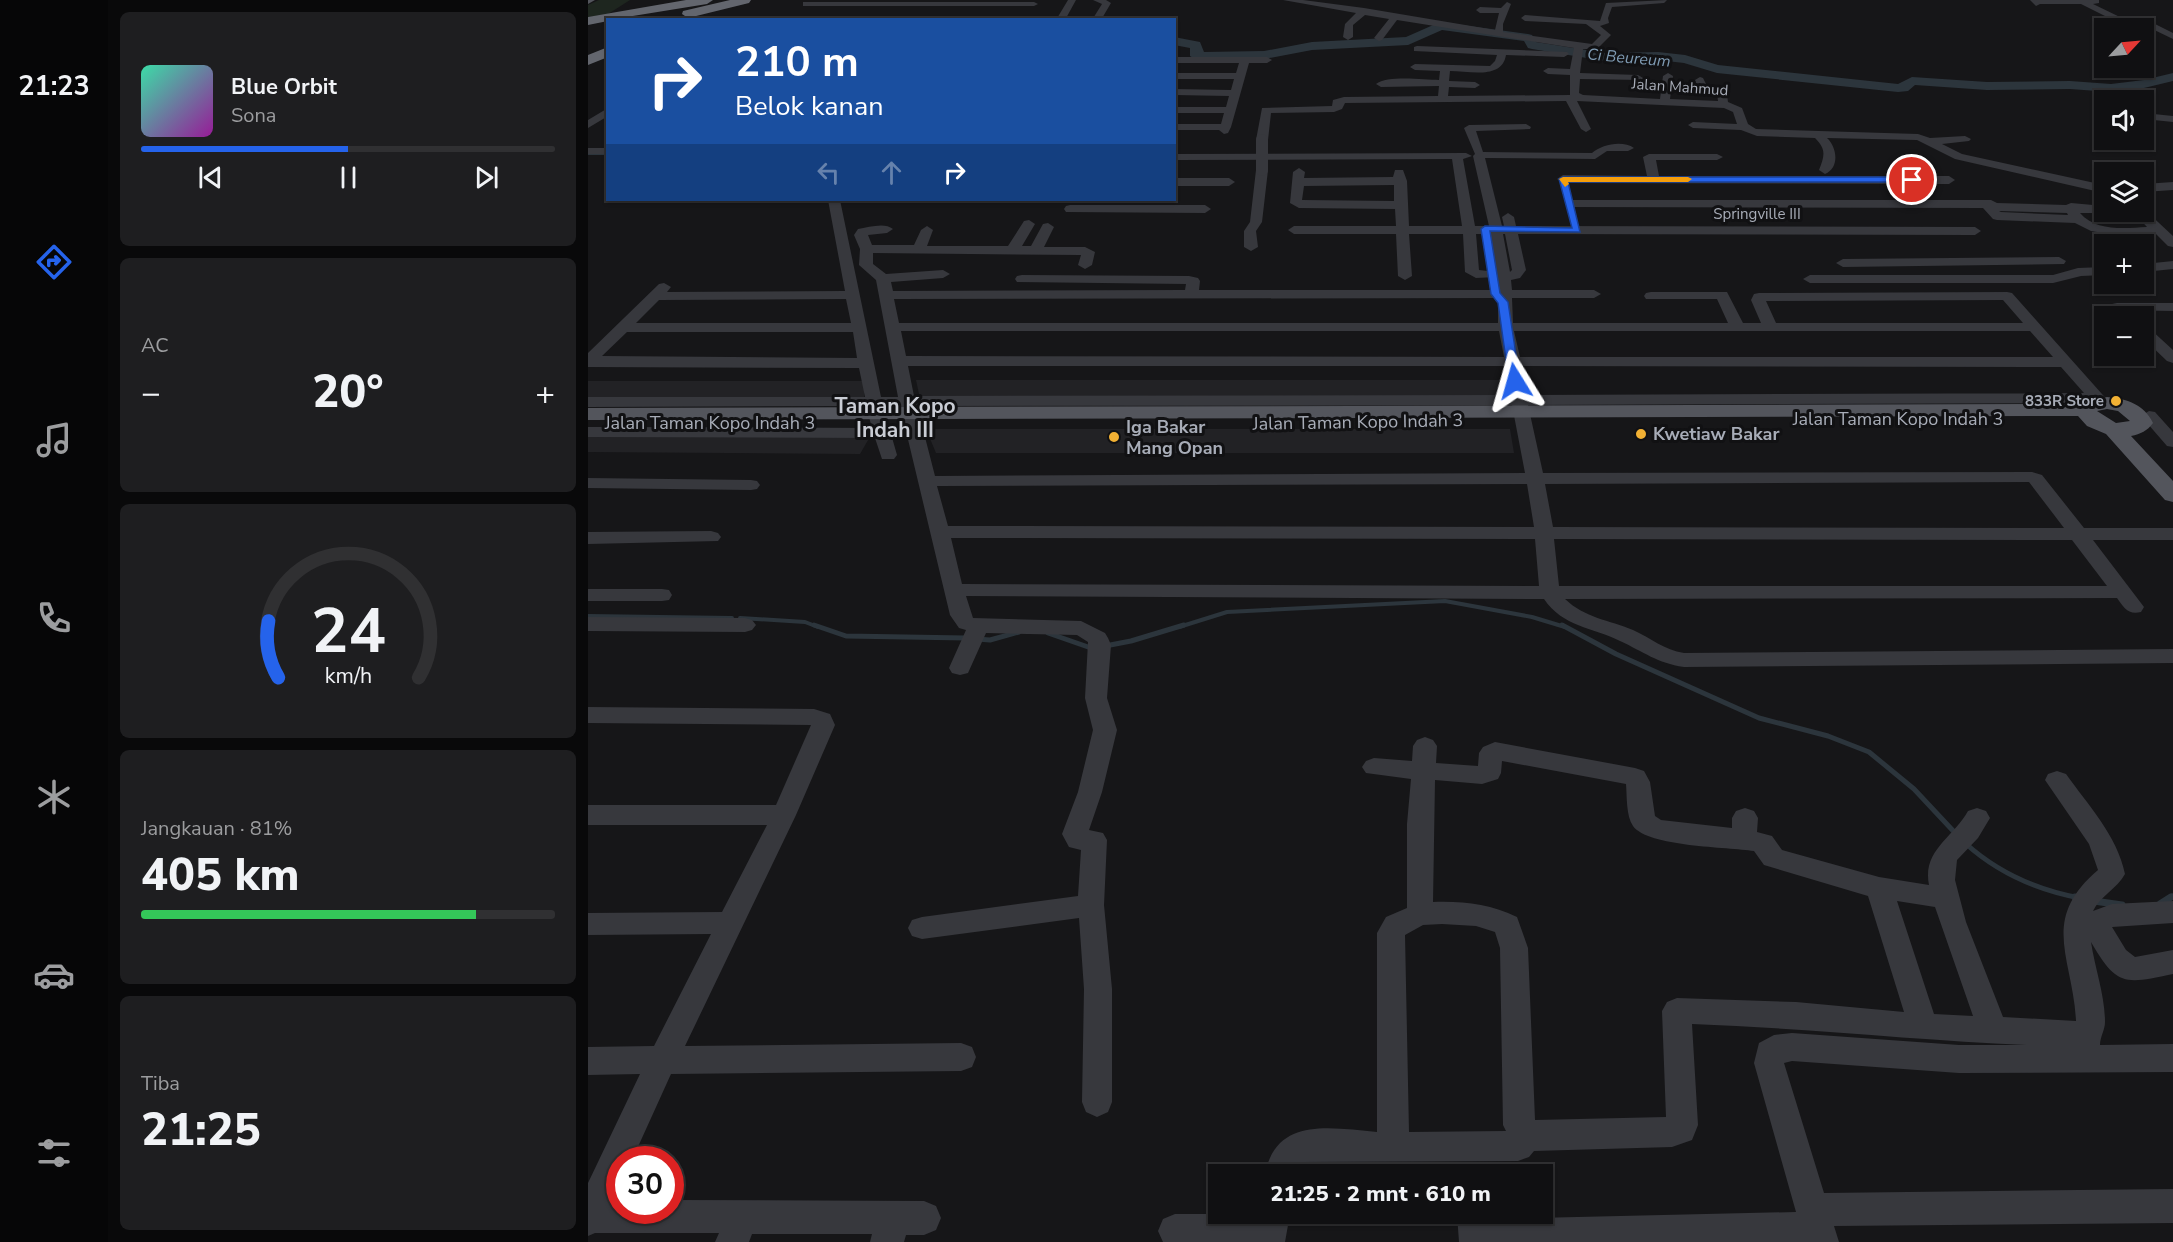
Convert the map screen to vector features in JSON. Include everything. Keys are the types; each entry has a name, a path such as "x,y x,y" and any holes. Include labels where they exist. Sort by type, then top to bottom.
{"highway":[{"path":"588,21 698,0"},
{"path":"588,21 707,0"},
{"path":"625,18 724,0"},
{"path":"680,18 698,11 745,0"},
{"path":"588,21 606,21"},
{"path":"588,31 606,32"},
{"path":"590,64 606,54"}],"main road":[{"name":"Jalan Taman Kopo Indah 3","path":"911,413 1296,424 1520,410 1715,405 2094,408 2134,422 2173,470"},
{"name":"Jalan Taman Kopo Indah 3","path":"588,423 878,417 911,413 1241,407 1520,410 2094,408"},
{"name":"Jalan Taman Kopo Indah 3","path":"588,414 878,417"},
{"name":"Jalan Taman Kopo Indah 3","path":"2134,422 2173,495"}],"street":[{"path":"1061,18 1072,0"},
{"path":"1097,0 1107,3 1097,18"},
{"path":"1287,0 1364,11 1401,12 1466,22 1577,51"},
{"path":"2036,4 2033,1 2096,1 2094,0"},
{"path":"1597,27 1605,23 1604,18 1608,6 1613,2 1664,1"},
{"path":"2081,1 2123,22 2146,23 2173,36"},
{"path":"806,2 811,11 904,8 1026,12 1035,2"},
{"path":"1480,10 1507,8 1499,24 1501,33"},
{"path":"1333,18 1348,9"},
{"path":"1348,37 1349,24 1364,11"},
{"path":"1379,38 1401,12"},
{"path":"1525,20 1612,30"},
{"path":"1417,49 1577,51 1594,47 1607,35 1597,27"},
{"path":"1177,60 1183,50"},
{"path":"1415,67 1491,69 1500,62 1503,51"},
{"path":"1577,51 1575,97 1586,129"},
{"path":"1177,60 1267,60"},
{"path":"1176,127 1225,129 1245,60"},
{"path":"1443,100 1445,68"},
{"path":"1548,71 1638,80"},
{"path":"1376,99 1389,73"},
{"path":"1176,76 1240,76"},
{"path":"1665,101 1668,76"},
{"path":"1620,85 1638,80"},
{"path":"1637,100 1638,80"},
{"path":"1700,80 1702,87 1722,88 1723,105"},
{"path":"1382,84 1475,85"},
{"path":"1501,93 1530,89 1575,97"},
{"path":"1176,93 1236,93"},
{"path":"1251,247 1250,231 1256,222 1266,110 1334,109 1338,107 1339,100 1575,97"},
{"name":"Jalan Mahmud","path":"1575,97 1723,105 1738,110 1742,126"},
{"path":"2160,105 2173,119"},
{"path":"1176,110 1231,110"},
{"path":"588,126 606,112"},
{"path":"2154,117 2173,119"},
{"path":"2160,118 2173,127"},
{"path":"1693,125 1742,126 1749,131 1760,133 1965,139"},
{"path":"588,126 606,128"},
{"path":"1526,127 1469,128 1490,231 1520,410 1544,533 1549,592 1557,603 1580,621 1619,633 1669,659 1704,661 2173,656"},
{"path":"1860,127 1872,128 1882,136"},
{"path":"1819,136 1829,146 1830,156 1824,170"},
{"path":"1923,136 1947,153 1959,157 2094,187"},
{"path":"1176,151 1594,156 1599,155 1604,148 1628,148"},
{"path":"588,151 606,151"},
{"path":"1176,157 1246,153"},
{"path":"1473,155 1500,187"},
{"path":"1473,155 1469,230 1472,272 1476,274 1515,275 1519,270 1505,208"},
{"path":"588,156 606,156"},
{"path":"1654,179 1649,157 1718,157"},
{"path":"1767,166 1775,179"},
{"path":"1577,231 1562,175 1654,179 1949,180"},
{"path":"1176,182 1231,177 1226,198"},
{"path":"1401,205 1299,204 1296,203 1298,177 1400,177 1405,276"},
{"path":"2049,178 2075,214 2096,230 2160,230"},
{"path":"1876,179 1950,262"},
{"path":"2157,188 2173,186"},
{"path":"2157,188 2173,202"},
{"path":"834,201 849,267 859,328 888,456"},
{"path":"1571,204 1991,204"},
{"path":"2075,214 1989,207 1997,216 2075,214 2094,211"},
{"path":"1070,210 1205,209"},
{"path":"2151,222 2173,243"},
{"path":"1012,251 1029,224"},
{"path":"1035,250 1048,227"},
{"path":"866,265 867,249 861,235 863,232 887,229"},
{"path":"918,251 927,230"},
{"name":"Springville III","path":"1294,230 1975,231"},
{"path":"867,249 1088,252 1085,266"},
{"path":"1060,279 1071,251"},
{"path":"1843,263 2059,261"},
{"path":"849,267 866,265 882,278 898,361 960,615 976,634"},
{"path":"2154,267 2173,265"},
{"path":"1810,279 2054,279 2072,276 2078,272 2094,271"},
{"path":"882,278 943,274"},
{"path":"1022,279 1188,280 1193,281 1191,295"},
{"path":"589,362 668,283"},
{"path":"885,295 1502,297 1594,294"},
{"path":"655,296 854,295"},
{"path":"1651,296 1722,295 1738,327"},
{"path":"1770,327 1758,300 1760,297 2002,295 2011,299 2065,362 2094,408"},
{"path":"2154,307 2173,307"},
{"path":"623,327 859,328"},
{"path":"892,327 2036,327"},
{"path":"2154,335 2173,337"},
{"path":"2154,340 2173,358"},
{"path":"898,361 2065,362"},
{"path":"589,362 867,363"},
{"path":"588,402 878,417"},
{"path":"588,432 878,417"},
{"path":"2134,422 2173,417"},
{"path":"2134,422 2173,442"},
{"path":"927,481 2032,477 2036,479 2128,599 1549,592 954,590"},
{"path":"588,483 751,485"},
{"path":"940,532 2173,534"},
{"path":"588,537 711,537"},
{"path":"588,595 662,595"},
{"path":"588,624 746,625"},
{"path":"976,634 1081,628 1097,638 1100,649 1096,698 1105,730 1090,792 1075,834 1078,840 1094,840 1091,905 1098,989 1097,1102"},
{"path":"960,668 976,634"},
{"path":"588,715 819,718 823,725 784,815 662,1061 588,1217 737,1230 901,1226"},
{"path":"1374,767 1424,758 1486,774 1489,773 1491,753 1495,752 1635,777 1638,782 1643,821 1649,826 1668,832 1744,829 1763,843 1773,858 1879,888 1945,898"},
{"path":"1420,914 1424,758"},
{"path":"1286,1164 1290,1154 1297,1148 1311,1146 1393,1148 1518,1146 1526,1136 1672,1132 1681,1129 1677,1011 1796,1015 1923,1027 2086,1033 2091,1026 2082,958 2076,937 2088,897 2112,874 2111,862 2103,846 2057,780"},
{"path":"588,815 784,815"},
{"path":"1964,833 1940,870 1945,898 1993,1030"},
{"path":"1879,888 1923,1027"},
{"path":"922,928 1091,905"},
{"path":"2173,912 2112,915 2097,921 2097,927 2121,963 2128,969 2173,962"},
{"path":"1393,1148 1391,933 1396,926 1420,914 1477,914 1496,918 1508,924 1514,948 1519,1125 1526,1136"},
{"path":"588,924 730,923"},
{"path":"2078,1034 2101,1059"},
{"path":"1818,1227 1770,1064 1770,1053 1774,1050 1792,1047 1959,1059 2173,1058"},
{"path":"588,1061 961,1057"},
{"path":"1475,1230 1818,1227 2173,1206"},
{"path":"1175,1231 1270,1231"}],"shaded area":[{"path":"599,0 630,0 608,14 588,17 588,5"},
{"path":"916,380 1508,380 1513,408 922,408"},
{"path":"588,381 864,381 864,405 588,406"},
{"path":"588,427 875,428 860,454 588,452"},
{"path":"926,429 1510,429 1514,453 936,453"}],"waterway":[{"name":"Ci Beureum","path":"1176,41 1196,45 1198,53 1196,56 1264,55 1312,46 1408,41 1440,26 1528,38 1532,45 1605,57 1658,56 1685,59 1717,69 1898,88 1903,88 1912,81 1987,86 2070,85 2111,88 2144,84 2173,77"},
{"path":"588,154 606,154"},
{"path":"1179,627 1227,612 1445,601 1532,617 1565,627"},
{"path":"588,616 732,618"},
{"path":"740,618 805,622 818,627"},
{"path":"814,625 846,636 966,638"},
{"path":"1105,646 1131,641 1184,625"},
{"path":"1562,625 1616,654 1759,718 1828,736 1869,752 1914,789 1957,835"},
{"path":"977,639 990,640 1019,632"},
{"path":"1048,633 1091,648"},
{"path":"1965,843 1990,863 2018,878 2048,890 2080,898 2075,897"},
{"path":"2169,899 2173,896"},
{"path":"2160,904 2171,897"},
{"path":"2094,901 2122,905"}],"slow traffic":[{"path":"1565,184 1563,179 1688,179"}],"place":[{"name":"833R Store","path":"2116,401"},
{"name":"Kwetiaw Bakar","path":"1641,434"},
{"name":"Iga Bakar Mang Opan","path":"1114,437"}],"district":[{"name":"Taman Kopo Indah III","path":"895,418"}],"route":[{"path":"1515,381 1503,302 1496,294 1491,275 1485,229 1577,231 1563,179 1912,180"}]}
